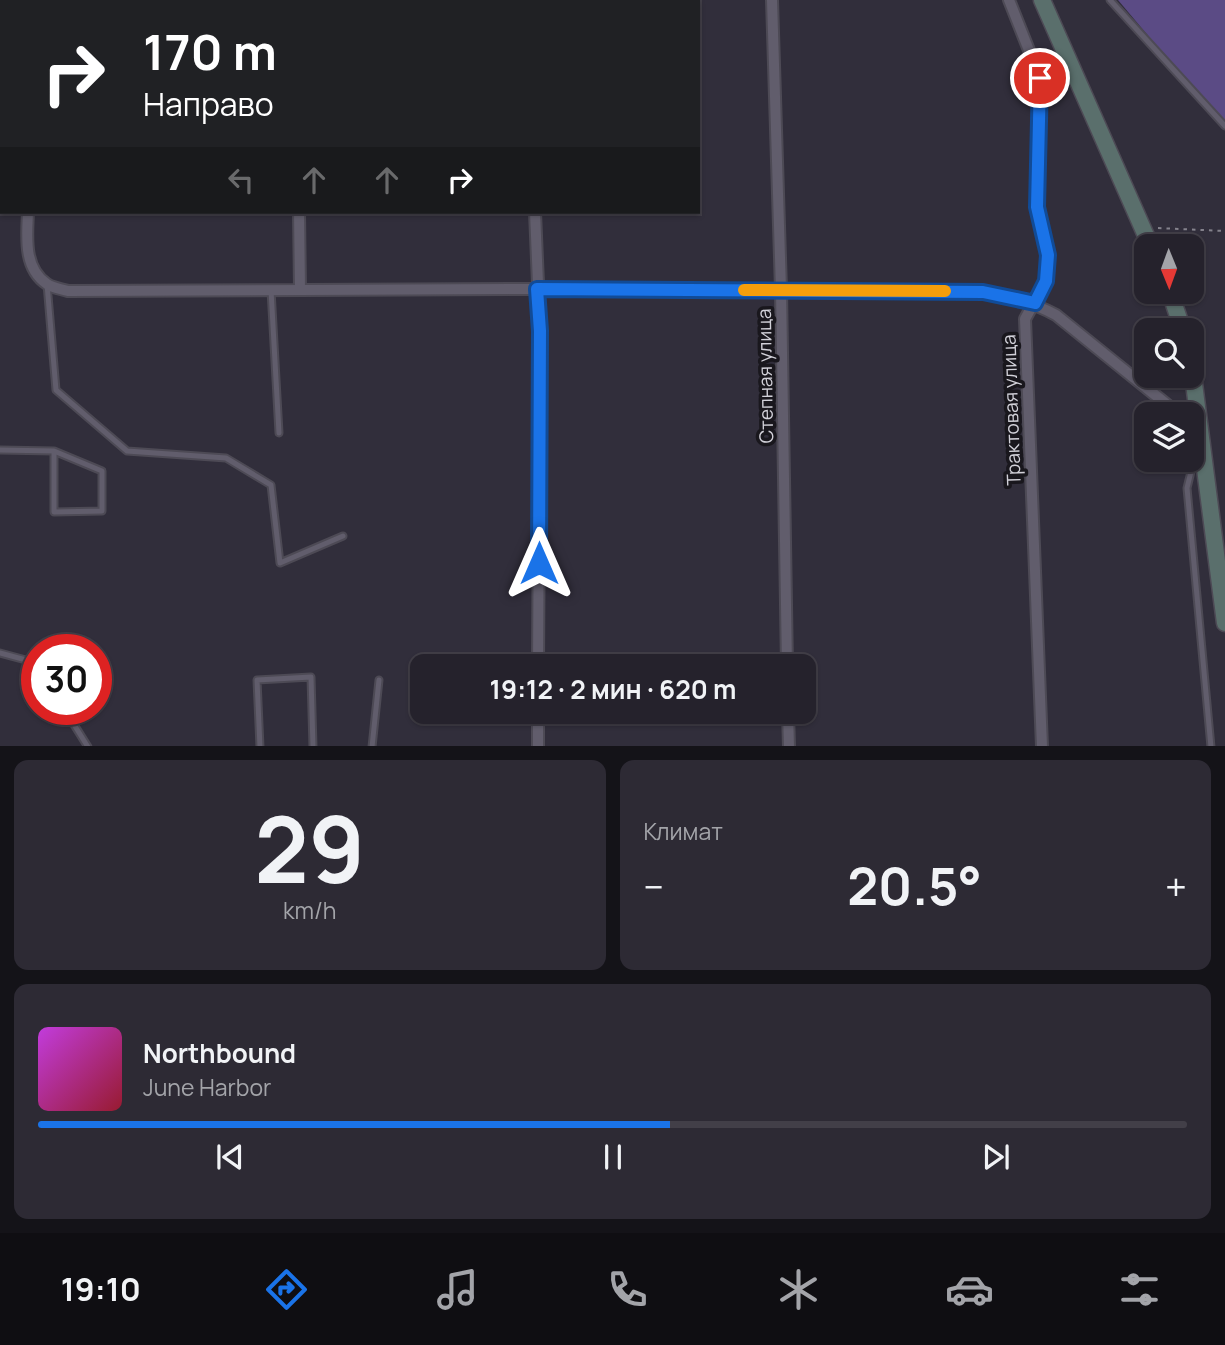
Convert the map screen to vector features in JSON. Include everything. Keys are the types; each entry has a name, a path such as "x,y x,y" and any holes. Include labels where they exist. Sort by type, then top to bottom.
{"main road":[{"path":"1042,0 1146,234"},
{"path":"1202,472 1225,623"}],"street":[{"name":"Степная улица","path":"772,0 788,654"},
{"name":"Трактовая улица","path":"1009,0 1040,78 1037,207 1048,255 1046,281 1025,318 1042,746"},
{"path":"1040,78 1067,57"},
{"path":"28,214 26,242 31,265 47,284 68,291 537,289 983,292 1035,303 1073,327 1164,402"},
{"path":"299,214 300,289"},
{"path":"535,214 540,331 538,654"},
{"path":"538,724 538,746"},
{"path":"788,724 789,746"}],"lane":[{"path":"1110,0 1225,126"},
{"path":"47,284 56,390 127,451 226,458 271,485 280,564 343,536"},
{"path":"271,290 279,433"},
{"path":"0,450 54,451 102,471 102,511 54,512 54,451"},
{"path":"1189,472 1187,488 1211,746"},
{"path":"0,653 21,659"},
{"path":"260,746 257,680 311,677 313,746"},
{"path":"372,746 379,680"},
{"path":"74,725 87,746"}],"path":[{"path":"1143,228 1225,231"}],"shaded area":[{"path":"1118,0 1225,0 1225,127"}],"slow traffic":[{"path":"744,290 945,291"}],"route":[{"path":"539,563 540,331 537,289 983,292 1035,303 1046,281 1048,255 1037,207 1040,78"}]}
